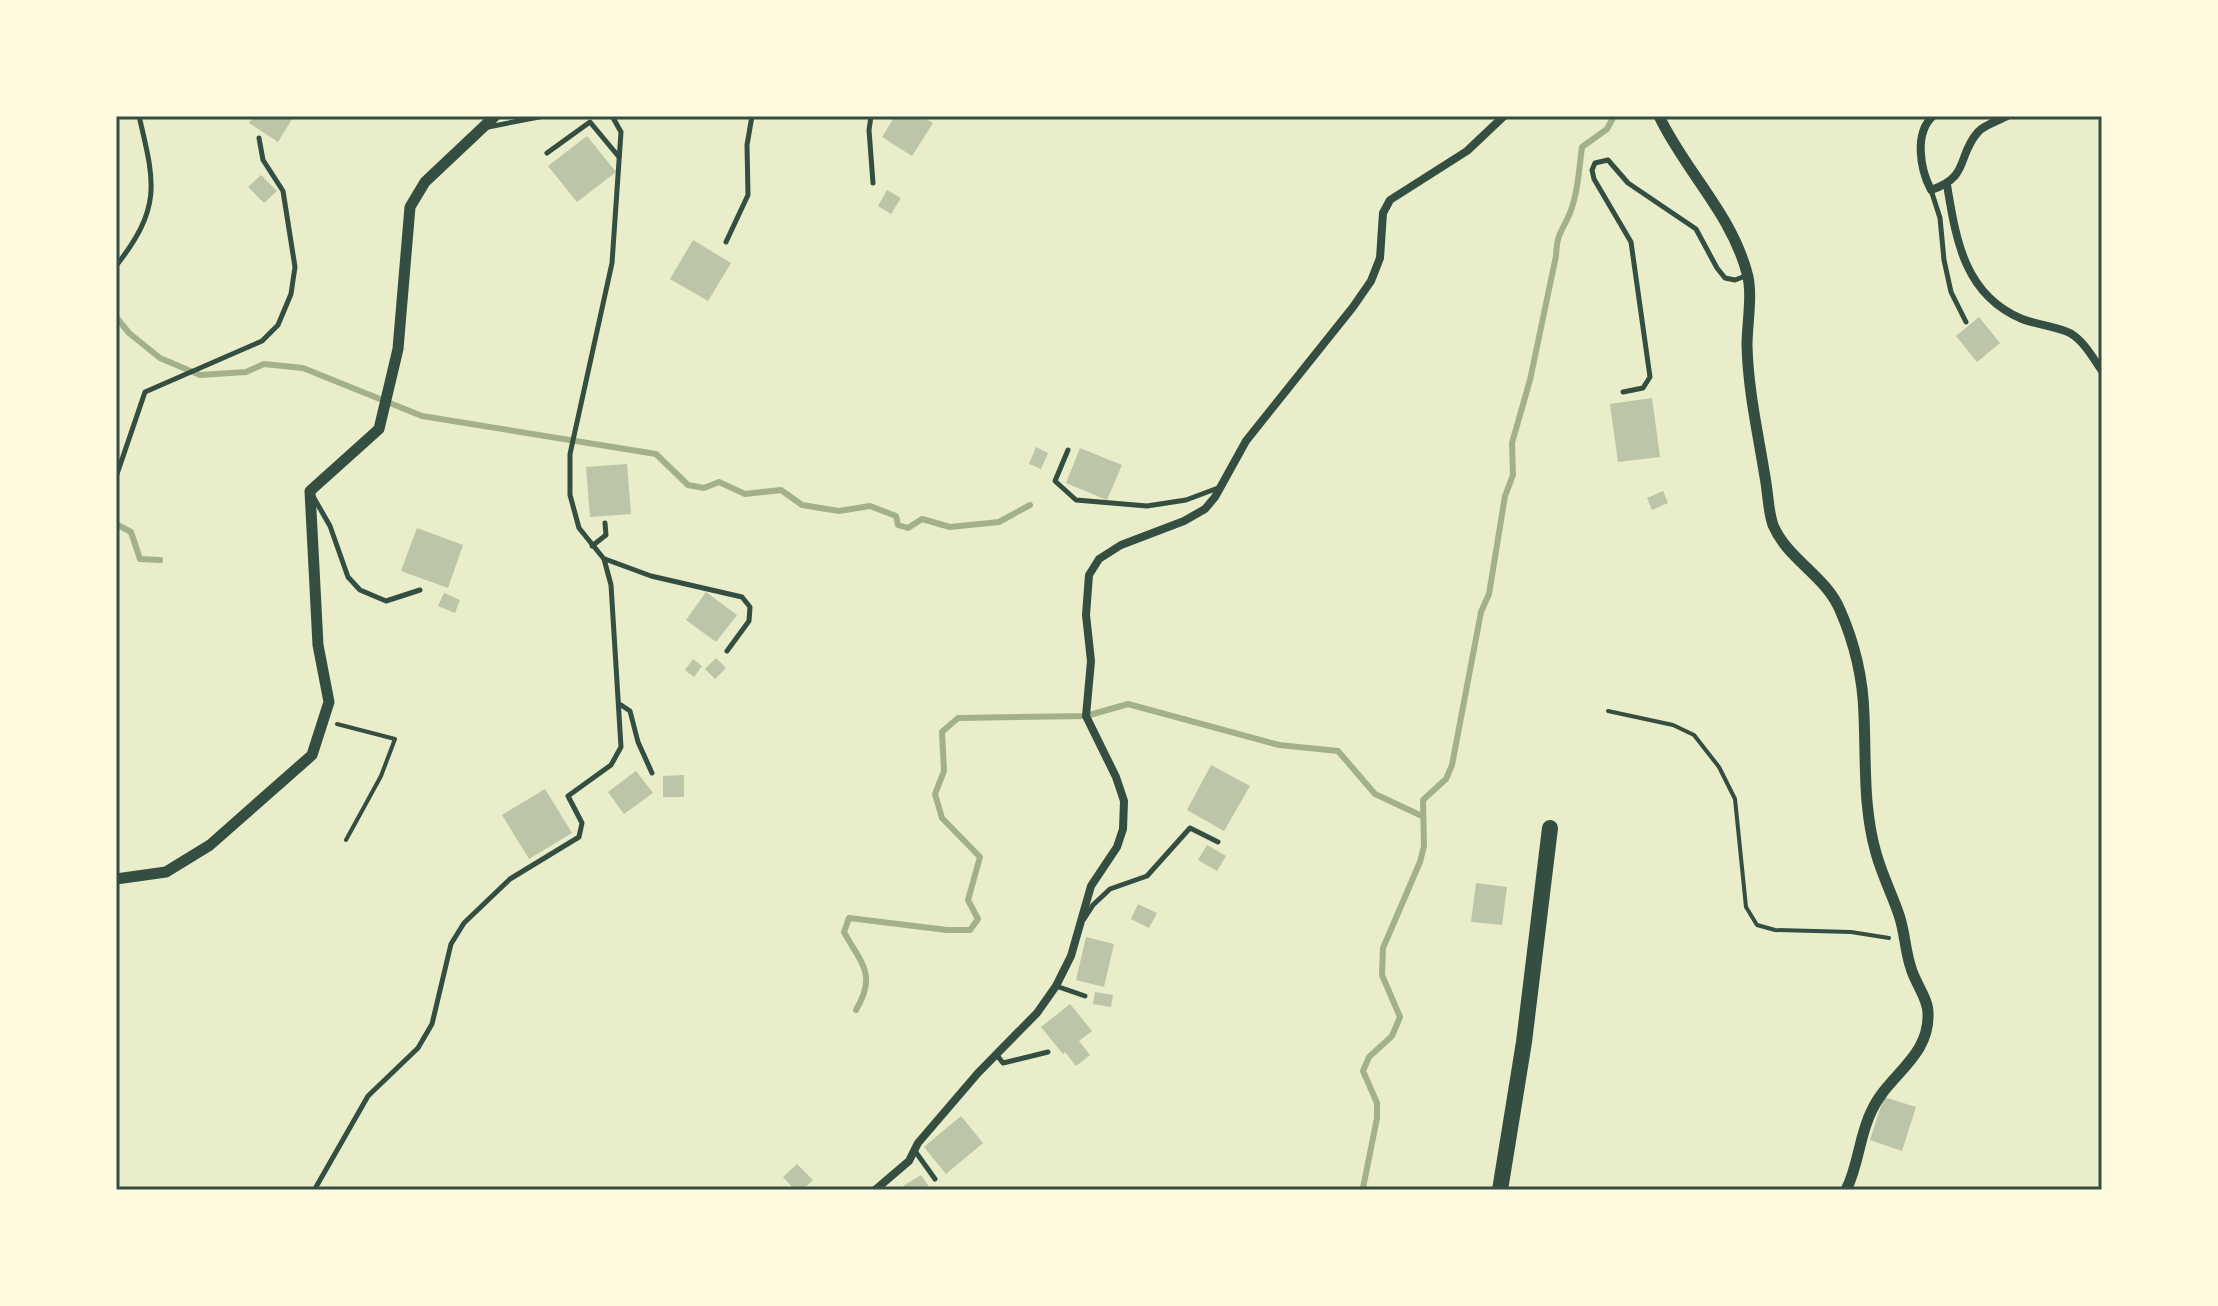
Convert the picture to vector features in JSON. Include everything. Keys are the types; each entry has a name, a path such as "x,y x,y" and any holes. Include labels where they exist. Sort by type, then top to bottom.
{"highway":[{"path":"1500,1190 1524,1042 1550,828"}],"street":[{"path":"116,879 166,872 210,845 312,755 329,702 318,645 310,491 379,429 398,349 410,207 425,182 495,116"},
{"path":"875,1190 902,1167 996,1054 1037,1013 1056,986 1071,956 1091,886 1117,847 1123,829 1124,801 1116,777 1086,716 1091,661 1086,615 1089,575 1099,559 1121,545 1184,521 1205,509 1246,441 1371,281 1380,258 1383,213 1390,200 1467,151 1504,116"},
{"path":"1659,116 1673,145 1715,202 1736,241 1748,275 1748,375 1773,524 1788,549 1824,585 1838,604 1855,645 1864,713 1865,789 1875,850 1886,887 1900,917 1911,969 1928,1011 1927,1027 1908,1066 1883,1090 1872,1108 1846,1190"},
{"path":"1933,116 1927,121 1920,146 1931,190 1947,185 1959,173 1979,131 2007,116"},
{"path":"1947,185 1954,234 1975,282 2020,318 2071,334 2087,349 2102,371"}],"lane":[{"path":"116,266 133,243 150,207 153,188 139,116"},
{"path":"479,129 544,116"},
{"path":"612,116 621,132 612,263 570,454 573,506 579,528 604,559 651,576 742,597 750,607 749,621 727,651"},
{"path":"726,242 748,195 747,145 752,116"},
{"path":"871,116 869,130 873,183"},
{"path":"547,153 590,122 620,158"},
{"path":"116,477 145,392 262,341 278,325 291,294 295,267 283,191 263,160 259,138"},
{"path":"1623,392 1643,388 1650,377 1639,285 1631,242 1594,179 1592,170 1595,163 1608,160 1628,183 1696,229 1725,278 1735,280 1748,275"},
{"path":"1931,190 1940,218 1951,292 1966,322"},
{"path":"1068,450 1055,481 1076,500 1147,506 1186,500 1220,487"},
{"path":"310,491 330,526 348,577 360,590 386,601 420,590"},
{"path":"592,546 606,535 605,523"},
{"path":"316,1187 368,1096 418,1048 432,1024 451,944 464,923 510,879 579,837 582,823 568,796 611,765 621,747 621,705 611,585 604,559"},
{"path":"621,705 630,711 638,742 652,773"},
{"path":"1079,925 1093,905 1110,889 1147,876 1190,828 1218,842"},
{"path":"1056,986 1085,996"},
{"path":"996,1054 1003,1063 1048,1052"},
{"path":"914,1150 935,1179"}],"path":[{"path":"1608,711 1673,725 1694,735 1719,767 1735,799 1746,907 1757,925 1775,930 1851,932 1903,940"},
{"path":"323,720 395,739 381,776 346,840"}],"building":[{"path":"254,116 294,116 278,142 249,123"},
{"path":"895,116 921,116 933,123 912,156 882,137"},
{"path":"587,136 616,172 577,202 548,166"},
{"path":"261,175 277,191 264,203 248,187"},
{"path":"887,190 901,198 891,214 878,206"},
{"path":"693,240 731,263 708,301 670,279"},
{"path":"1979,317 2000,343 1977,362 1956,336"},
{"path":"1652,398 1660,457 1618,462 1610,404"},
{"path":"1036,447 1048,453 1041,469 1029,464"},
{"path":"1080,448 1122,465 1107,500 1066,483"},
{"path":"627,464 631,514 590,517 586,467"},
{"path":"1663,491 1668,503 1652,510 1647,498"},
{"path":"417,528 463,545 448,588 401,571"},
{"path":"706,592 737,615 716,642 686,620"},
{"path":"444,593 460,600 455,613 438,606"},
{"path":"716,658 726,668 715,679 705,669"},
{"path":"693,659 702,666 694,677 685,670"},
{"path":"1211,765 1250,786 1224,831 1187,810"},
{"path":"636,771 653,793 624,814 608,792"},
{"path":"684,775 684,797 663,797 663,776"},
{"path":"545,789 572,833 529,859 502,815"},
{"path":"1207,845 1226,856 1217,871 1198,860"},
{"path":"1476,883 1507,887 1502,925 1471,922"},
{"path":"1138,904 1157,913 1149,928 1131,919"},
{"path":"1086,937 1114,944 1104,987 1076,980"},
{"path":"1095,992 1113,995 1111,1007 1093,1004"},
{"path":"1070,1004 1092,1031 1079,1041 1090,1055 1076,1066 1041,1027"},
{"path":"1884,1097 1916,1107 1902,1151 1870,1140"},
{"path":"961,1116 983,1143 946,1174 924,1147"},
{"path":"797,1164 813,1180 802,1190 795,1190 783,1177"},
{"path":"921,1175 931,1190 906,1190 903,1186"}],"waterway":[{"path":"1363,1188 1377,1118 1377,1103 1363,1071 1369,1057 1392,1036 1400,1017 1382,975 1383,948 1420,862 1424,846 1423,800 1446,779 1452,765 1481,612 1489,594 1505,496 1513,475 1512,443 1530,380 1557,242 1575,197 1582,147 1607,129 1614,116"},
{"path":"116,317 129,333 160,358 200,375 246,372 264,364 303,368 422,416 656,454 688,485 704,488 719,482 745,494 781,490 802,505 839,511 870,506 896,516 898,525 908,528 922,519 950,527 999,522 1030,505"},
{"path":"116,524 131,532 140,559 160,560"},
{"path":"856,1010 866,987 866,978 865,970 844,932 849,918 947,930 970,930 978,919 968,900 980,857 942,818 935,794 944,771 942,732 958,718 1086,716 1128,704 1279,745 1338,751 1375,794 1422,816"}]}
